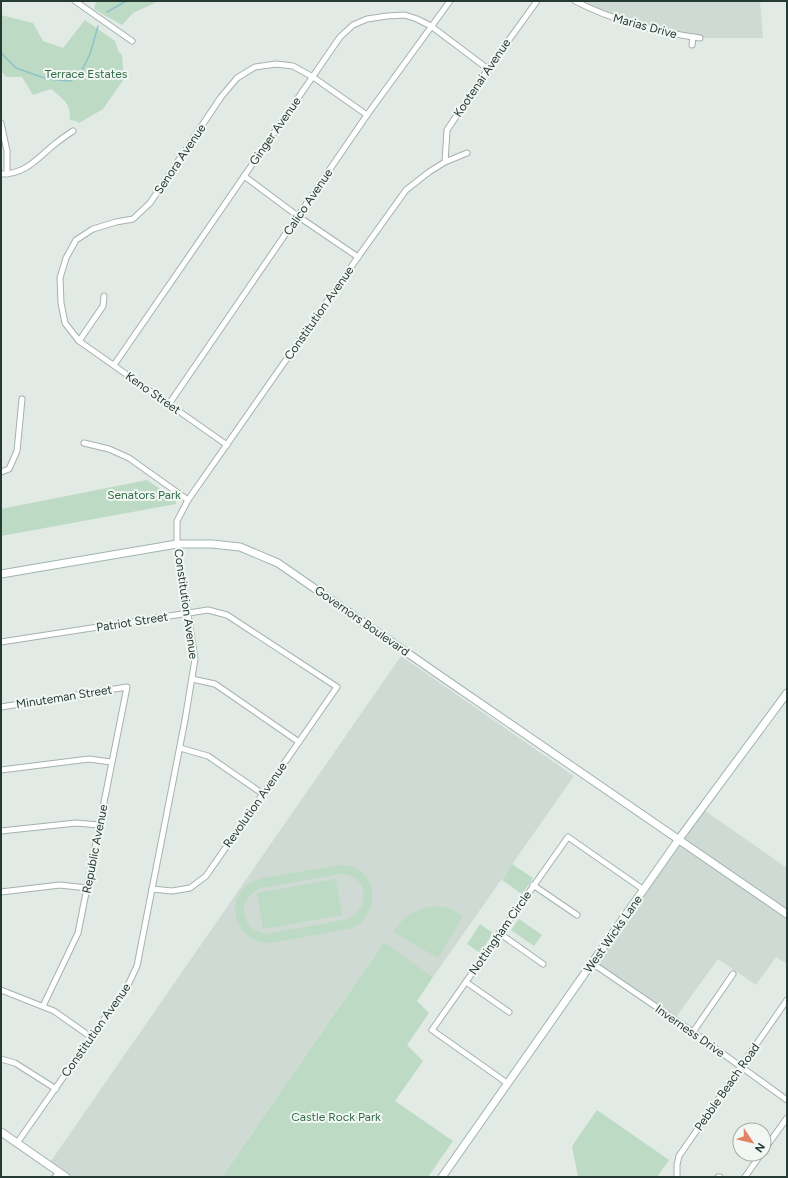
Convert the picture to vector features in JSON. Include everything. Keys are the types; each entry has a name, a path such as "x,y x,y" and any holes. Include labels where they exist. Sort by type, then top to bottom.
{"main road":[{"name":"Governors Boulevard","path":"1,573 178,544 212,544 240,548 278,563 451,684 787,914"},
{"name":"West Wicks Lane","path":"442,1177 679,840 787,693"},
{"path":"1,1132 57,1174 66,1177"}],"street":[{"path":"75,1 132,41"},
{"name":"Calico Avenue","path":"169,404 367,115 450,1"},
{"name":"Kootenai Avenue","path":"445,162 447,130 488,68 537,1"},
{"name":"Marias Drive","path":"575,1 624,22 672,34 700,38"},
{"name":"Ginger Avenue","path":"114,365 340,37 353,26 367,19 405,15 431,26 488,68"},
{"name":"Marias Drive","path":"692,45 693,37"},
{"name":"Senora Avenue","path":"79,340 65,323 61,303 60,278 66,258 76,240 93,229 116,222 133,219 150,202 221,97 237,78 255,67 276,64 293,66 313,77 367,115"},
{"path":"1,123 7,150 7,174"},
{"path":"1,174 7,174 26,168 73,131"},
{"name":"Constitution Avenue","path":"17,1143 128,985 137,966 180,748 195,659 178,544 177,521 188,500 226,445 406,190 429,172 445,162 467,153"},
{"path":"244,176 358,257"},
{"path":"79,340 103,306 104,296"},
{"name":"Keno Street","path":"79,340 226,445"},
{"path":"1,472 9,469 17,451 22,399"},
{"path":"84,443 109,448 129,458 188,500"},
{"name":"Patriot Street","path":"1,642 208,610 227,615 338,687"},
{"path":"192,679 215,684 299,742"},
{"name":"Minuteman Street","path":"1,707 127,686"},
{"name":"Republic Avenue","path":"43,1006 78,933 127,686"},
{"name":"Revolution Avenue","path":"152,889 172,891 190,888 206,876 338,687"},
{"path":"180,748 208,756 263,794"},
{"path":"1,770 89,759 111,762"},
{"path":"1,831 76,823 99,825"},
{"name":"Nottingham Circle","path":"508,1083 432,1030 533,885 568,837 644,890"},
{"path":"1,892 60,885 88,888"},
{"path":"533,885 577,915"},
{"path":"500,933 543,964"},
{"name":"Inverness Drive","path":"592,963 693,1032 787,1100"},
{"path":"693,1032 733,974"},
{"path":"466,982 509,1012"},
{"path":"1,990 54,1011 91,1037"},
{"name":"Pebble Beach Road","path":"677,1177 677,1165 680,1156 787,1000"},
{"path":"1,1059 15,1063 56,1089"},
{"path":"772,1139 787,1118"},
{"path":"745,1177 755,1162"}],"shaded area":[{"path":"575,1 760,1 763,38 700,38 648,28"},
{"path":"401,656 574,776 433,977 383,943 222,1177 73,1177 51,1161"},
{"path":"701,808 787,868 787,964 776,957 756,985 718,959 674,1020 592,963"}],"green space":[{"path":"96,1 159,1 133,13 122,25 94,9"},
{"name":"Terrace Estates","path":"1,15 33,23 43,41 63,48 85,20 115,41 118,51 122,55 124,79 103,109 79,123 70,120 68,105 51,89 33,95 22,77 6,77 1,71"},
{"name":"Senators Park","path":"147,480 176,500 176,504 1,536 1,509"},
{"path":"512,864 533,878 522,894 502,880"},
{"path":"340,865 352,867 362,872 368,880 372,890 372,901 369,911 363,921 353,928 271,943 260,942 251,938 238,924 236,906 239,896 245,887 261,878","holes":["339,874 348,875 356,879 361,884 364,899 356,913 348,919 267,934 251,927 246,920 244,906 247,899 261,888"]},
{"path":"336,879 342,915 263,929 257,893"},
{"path":"434,906 450,908 463,916 438,958 393,932 410,914 420,909"},
{"path":"519,919 542,935 534,946 511,930"},
{"path":"480,924 493,933 480,953 467,944"},
{"name":"Castle Rock Park","path":"384,942 433,977 417,1001 429,1013 407,1045 423,1061 395,1101 453,1141 428,1177 222,1177"},
{"path":"597,1110 669,1160 657,1177 578,1177 572,1146"}],"waterway":[{"path":"107,12 126,1"},
{"path":"1,53 16,68 47,79 71,81 80,74 90,54 98,26"}]}
